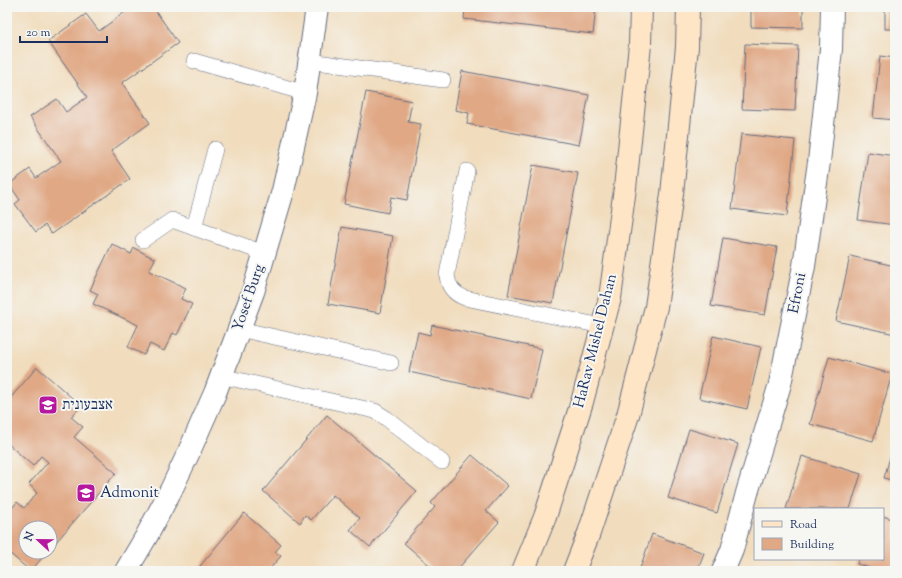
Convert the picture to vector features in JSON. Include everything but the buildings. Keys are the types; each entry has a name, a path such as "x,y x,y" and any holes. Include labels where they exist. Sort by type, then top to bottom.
{"street":[{"name":"Yosef Burg","path":"126,571 171,490 209,407 253,292 283,191 305,93 317,7"},
{"name":"HaRav Mishel Dahan","path":"523,571 545,517 578,416 610,298 625,188 640,45 641,7"},
{"path":"574,571 589,534 628,416 656,307 672,194 687,47 688,7"},
{"name":"Efroni","path":"723,571 732,550 780,384 804,266 819,162 831,57 832,7"}],"lane":[{"path":"310,60 443,80"},
{"path":"194,61 305,93"},
{"path":"194,228 215,149"},
{"path":"467,171 447,275 451,289 456,294 465,298 602,326"},
{"path":"144,240 172,220 264,253"},
{"path":"239,329 391,363"},
{"path":"221,376 375,411 442,462"}],"place":[{"name":"אצבעונית","path":"48,405"},
{"name":"Admonit","path":"86,493"}]}
